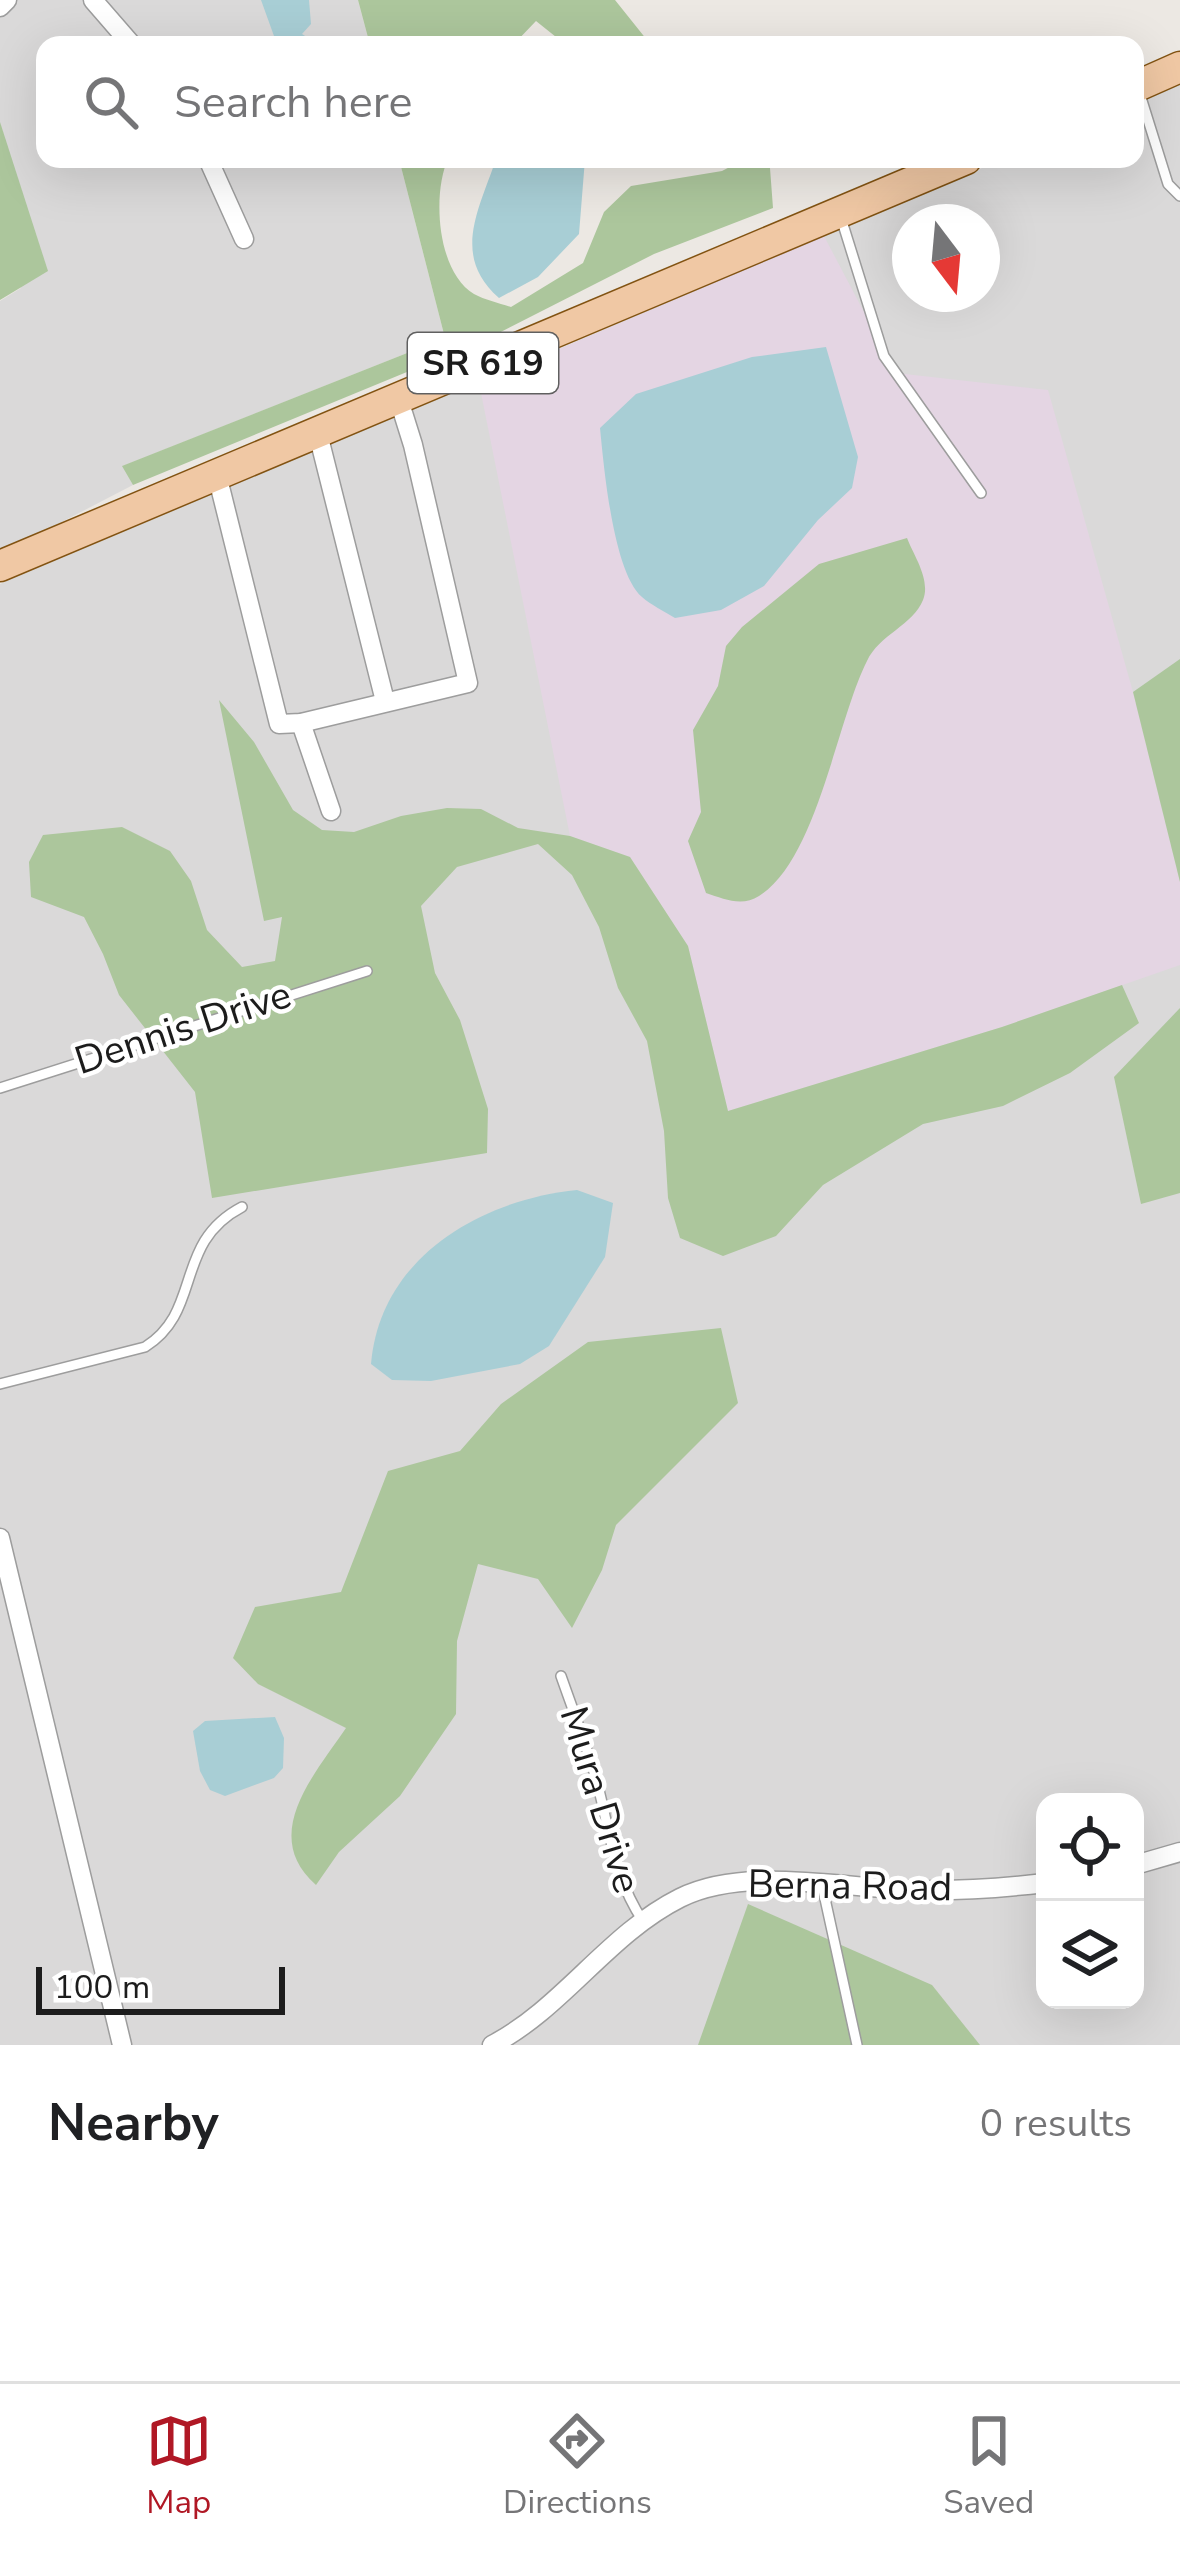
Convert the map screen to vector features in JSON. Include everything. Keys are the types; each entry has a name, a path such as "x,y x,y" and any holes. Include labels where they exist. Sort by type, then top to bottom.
{"main road":[{"path":"1144,83 1180,68"},
{"name":"SR 619","path":"0,566 945,168"}],"street":[{"path":"0,7 7,0"},
{"path":"93,0 124,36"},
{"path":"212,168 244,239"},
{"path":"217,476 279,724 301,723 468,683 419,467 398,397"},
{"path":"318,434 385,701"},
{"path":"301,723 331,811"},
{"path":"0,1538 122,2045"},
{"path":"1144,1862 1180,1852"},
{"name":"Berna Road","path":"492,2045 554,2000 643,1921 680,1898 724,1884 915,1890 1036,1883"}],"lane":[{"path":"1144,110 1168,184 1180,196"},
{"path":"839,213 884,356 981,493"},
{"name":"Dennis Drive","path":"0,1088 367,971"},
{"path":"0,1384 145,1347 161,1337 178,1312 200,1243 227,1215 242,1208"},
{"name":"Mura Drive","path":"561,1676 585,1742 617,1869 628,1900 643,1921"},
{"path":"821,1885 857,2045"}],"shaded area":[{"path":"0,0 358,0 368,36 36,36 36,168 401,168 445,338 123,466 133,485 0,554 0,301 21,288 0,250"},
{"path":"1180,83 1180,2045 0,2045 0,584 180,508 178,492 476,366 480,383 892,207 892,312 1000,312 1000,204 898,204 982,168 1144,168 1144,98"},
{"path":"824,236 896,373 1048,390 1133,692 1180,882 1180,965 1002,1027 728,1111 688,946 630,857 570,836 479,383"}],"green space":[{"path":"358,0 615,0 644,36 555,36 536,21 522,36 368,36"},
{"path":"0,122 48,271 0,300"},
{"path":"401,168 445,168 439,211 452,269 474,294 511,307 583,263 604,212 631,186 728,168 770,168 773,208 654,254 487,339 133,485 122,466 445,338"},
{"path":"907,538 923,576 923,600 867,661 796,852 779,878 753,899 733,901 706,893 688,841 701,812 693,730 718,686 726,646 742,627 819,564"},
{"path":"1180,659 1180,882 1133,692"},
{"path":"219,700 254,742 293,810 322,830 354,832 401,816 447,808 481,809 518,828 570,836 630,857 688,946 728,1111 1122,985 1139,1023 1070,1073 1003,1106 923,1124 823,1185 776,1236 723,1256 680,1238 668,1198 664,1131 647,1041 618,988 599,927 572,875 538,844 457,867 421,906 435,973 460,1020 488,1109 487,1153 212,1198 195,1092 119,995 84,917 31,897 29,862 43,835 122,827 170,851 191,881 207,930 242,967 275,961 282,917 264,921"},
{"path":"1180,1008 1180,1193 1141,1204 1114,1077"},
{"path":"721,1328 738,1403 616,1525 602,1570 572,1628 538,1579 478,1564 457,1641 456,1714 400,1796 339,1852 316,1885 300,1866 292,1846 292,1825 308,1785 346,1728 258,1684 233,1658 255,1607 341,1592 388,1471 460,1451 501,1404 588,1342"},
{"path":"748,1904 932,1985 980,2045 698,2045"}],"water":[{"path":"261,0 309,0 311,24 302,34 305,36 274,36"},
{"path":"493,168 584,168 579,234 538,277 499,298 476,266 472,249 477,214"},
{"path":"826,347 858,457 852,488 818,520 764,586 721,610 675,618 649,603 632,584 617,543 600,428 636,394 752,357"},
{"path":"577,1190 613,1203 605,1257 549,1346 520,1364 431,1381 392,1380 371,1364 378,1326 393,1294 414,1265 441,1241 505,1206"},
{"path":"275,1717 284,1738 283,1768 274,1778 225,1796 210,1790 200,1771 193,1731 205,1721"}]}
